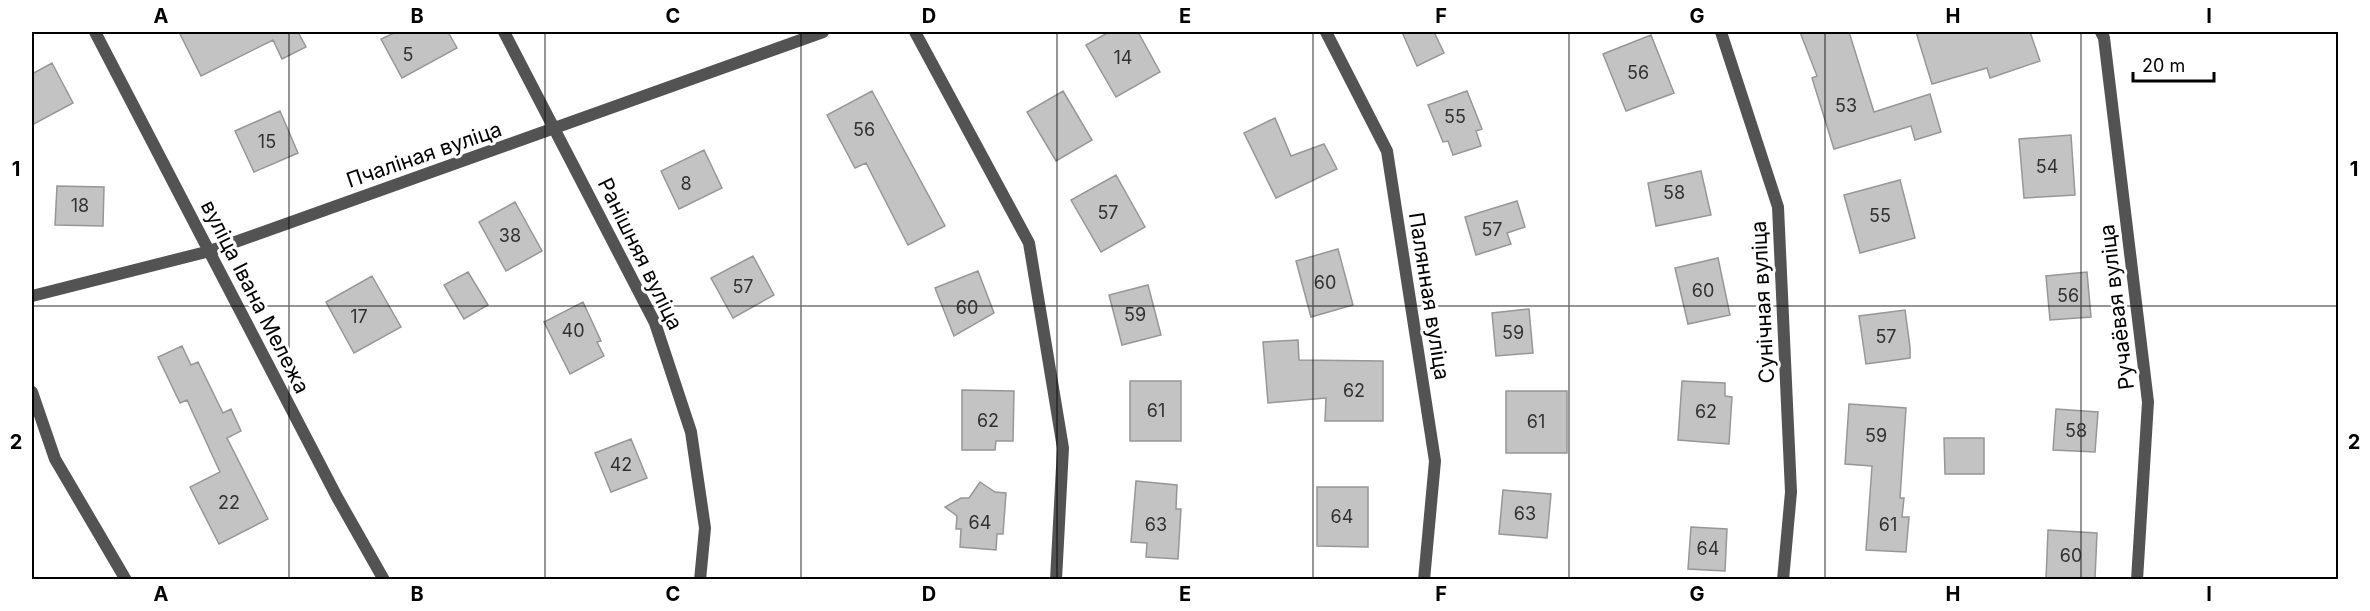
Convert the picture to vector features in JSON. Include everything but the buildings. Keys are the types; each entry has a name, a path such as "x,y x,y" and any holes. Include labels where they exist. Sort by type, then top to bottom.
{"street":[{"name":"вуліца Івана Мележа","path":"95,32 337,497 384,579"},
{"name":"Ранішняя вуліца","path":"504,32 655,323 691,432 705,528 700,579"},
{"name":"Пчаліная вуліца","path":"32,296 210,251 823,32"},
{"path":"915,32 1029,243 1063,448 1056,579"},
{"name":"Палянная вуліца","path":"1326,32 1387,152 1435,461 1424,579"},
{"name":"Сунічная вуліца","path":"1721,32 1778,207 1791,492 1784,579"},
{"name":"Ручаёвая вуліца","path":"2101,32 2104,38 2148,402 2137,579"},
{"path":"32,392 55,459 126,579"}]}
